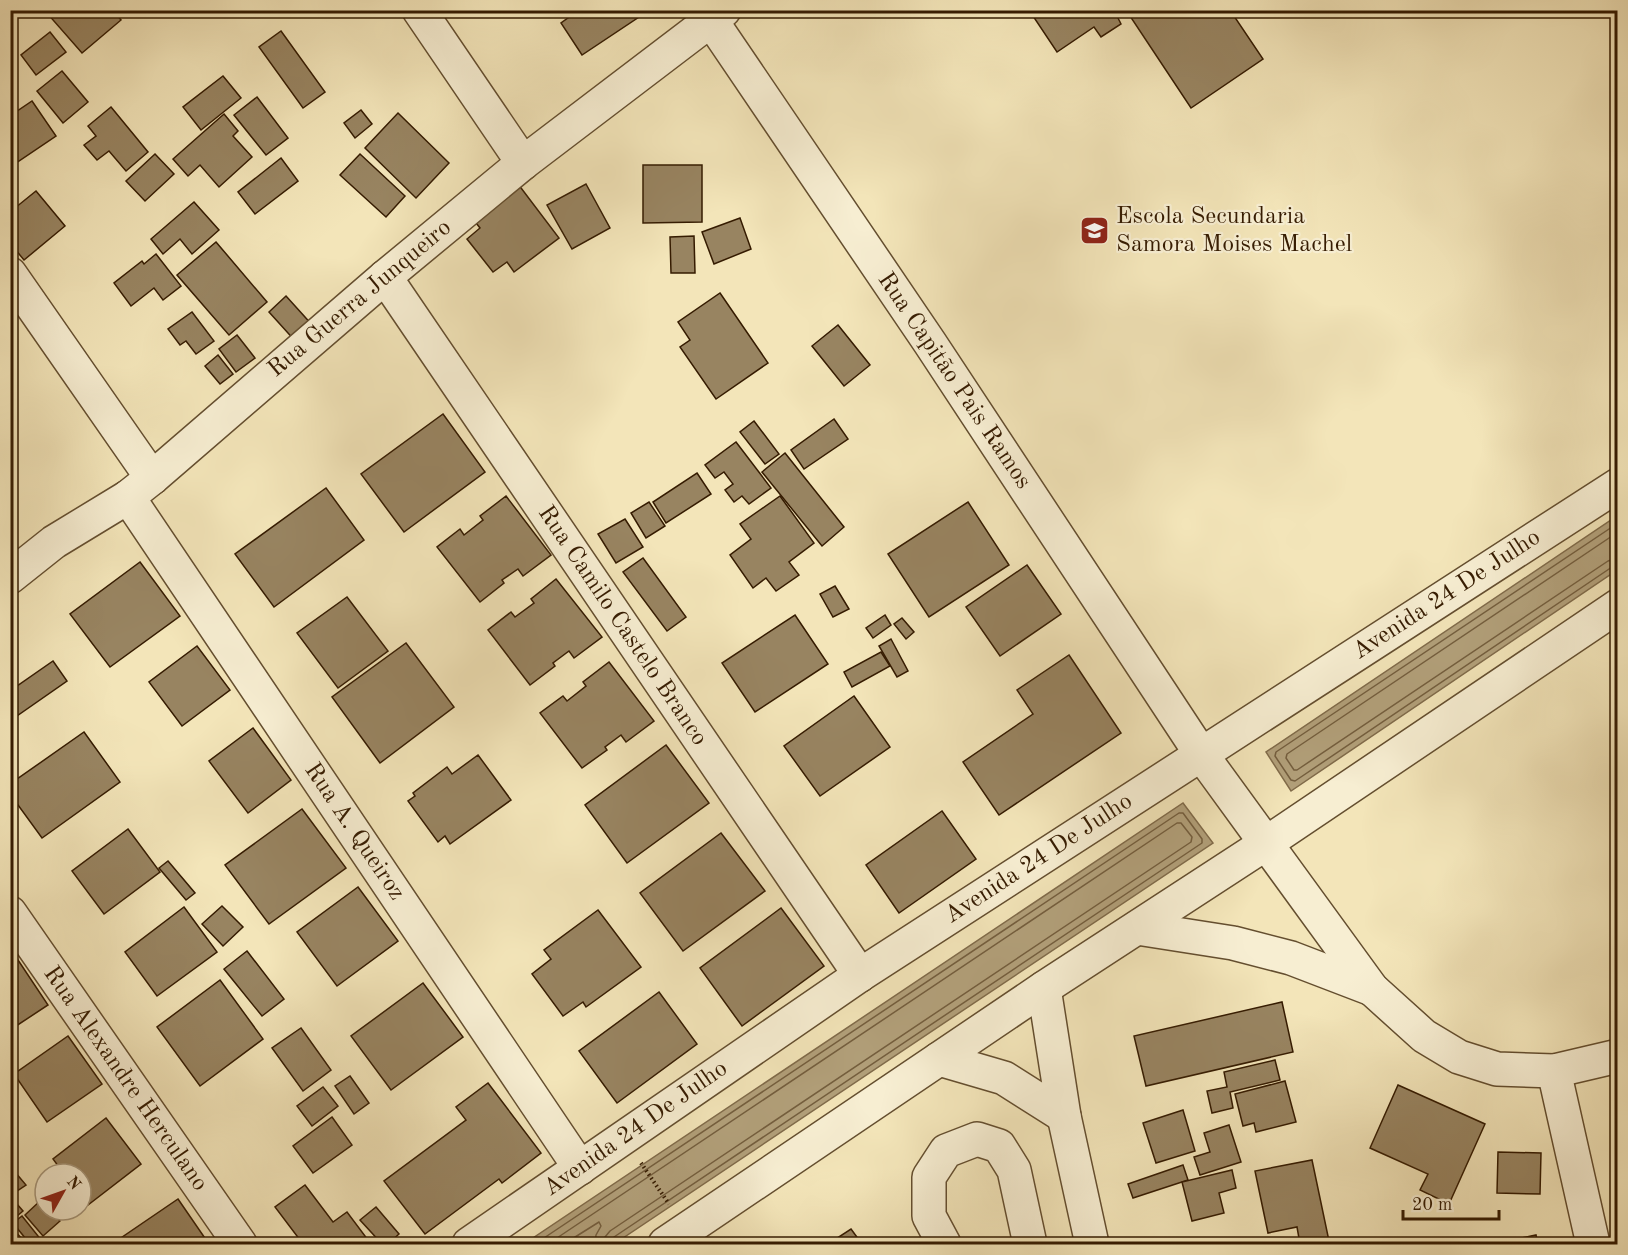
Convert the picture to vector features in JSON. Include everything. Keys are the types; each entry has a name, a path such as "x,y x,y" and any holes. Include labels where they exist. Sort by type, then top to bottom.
{"street":[{"path":"419,10 523,163"},
{"name":"Rua Guerra Junqueiro","path":"10,577 54,542 140,488 385,277 523,163 713,14"},
{"name":"Rua Capitão Pais Ramos","path":"713,14 1201,754 1372,989"},
{"name":"Rua A. Queiroz","path":"10,273 20,304 580,1168"},
{"name":"Rua Camilo Castelo Branco","path":"385,277 860,975"},
{"name":"Avenida 24 De Julho","path":"469,1245 860,975 1617,485"},
{"path":"676,1237 1044,988 1265,843 1617,606"},
{"name":"Rua Alexandre Herculano","path":"10,913 240,1245"},
{"path":"1137,928 1233,943 1292,958 1372,989 1424,1036 1459,1057 1497,1069 1554,1071 1617,1056"},
{"path":"1044,988 1064,1116 1092,1245"},
{"path":"939,1059 1004,1078 1064,1116"},
{"path":"1554,1071 1593,1245"},
{"path":"944,1245 929,1216 929,1177 946,1151 977,1139 999,1146 1014,1170 1030,1245"}],"path":[{"path":"623,1138 676,1237"}],"water":[{"path":"1617,516 1617,570 1291,791 1266,752"},
{"path":"1183,803 1213,843 614,1244 524,1244"}],"building":[{"path":"47,10 113,10 121,20 82,53 46,12"},
{"path":"219,10 231,10 225,17"},
{"path":"579,10 643,10 645,13 582,55 561,23"},
{"path":"1029,10 1125,10 1117,16 1121,24 1101,37 1094,27 1057,52"},
{"path":"1126,10 1230,10 1263,59 1191,108"},
{"path":"281,31 325,92 303,108 259,47"},
{"path":"50,32 66,52 36,75 21,55"},
{"path":"62,71 88,102 63,123 37,91"},
{"path":"223,76 241,98 201,130 183,107"},
{"path":"257,97 288,138 266,155 234,115"},
{"path":"32,101 56,136 10,167 10,116"},
{"path":"111,107 148,152 126,171 109,151 97,160 84,145 96,136 88,126"},
{"path":"361,110 372,124 355,138 344,123"},
{"path":"398,113 449,163 416,198 365,148"},
{"path":"224,114 238,131 233,136 252,157 219,187 200,165 188,176 173,159"},
{"path":"155,154 174,174 145,201 126,181"},
{"path":"360,154 405,196 386,217 340,175"},
{"path":"281,158 298,181 255,214 238,192"},
{"path":"643,165 702,165 702,222 643,223"},
{"path":"515,180 559,238 514,272 507,262 493,272 467,239 480,228 469,214"},
{"path":"586,184 610,228 572,249 547,205"},
{"path":"36,191 65,226 24,260 10,243 10,212"},
{"path":"194,202 219,230 192,254 180,239 163,254 151,239"},
{"path":"740,218 751,249 714,264 702,232"},
{"path":"694,236 695,273 671,273 670,237"},
{"path":"216,242 267,302 229,335 177,275"},
{"path":"156,254 181,286 163,300 154,288 131,306 114,283 142,261 144,264"},
{"path":"720,293 768,363 716,399 680,347 690,340 678,322"},
{"path":"286,296 314,327 297,343 269,312"},
{"path":"192,312 214,341 196,354 186,341 180,345 168,329"},
{"path":"838,325 870,365 844,386 812,346"},
{"path":"237,335 255,358 236,372 219,349"},
{"path":"218,355 233,374 220,384 205,366"},
{"path":"443,414 485,472 404,532 361,474"},
{"path":"834,419 848,439 804,469 791,450"},
{"path":"754,421 779,454 765,464 740,432"},
{"path":"736,442 771,488 749,504 742,496 734,502 725,490 733,484 724,472 715,478 705,465"},
{"path":"785,453 844,527 822,546 762,472"},
{"path":"697,473 711,494 666,523 653,502"},
{"path":"326,488 364,540 274,607 235,554"},
{"path":"506,496 551,555 523,576 518,569 502,580 504,583 480,602 437,547 460,529 464,535 483,520 480,516"},
{"path":"780,496 814,543 789,562 799,575 776,591 766,578 753,588 730,555 751,539 740,524"},
{"path":"649,502 665,526 646,538 631,513"},
{"path":"968,502 1009,565 929,617 888,554"},
{"path":"625,519 643,547 616,563 598,534"},
{"path":"643,558 686,617 667,631 623,572"},
{"path":"140,562 180,616 110,667 70,614"},
{"path":"1027,565 1061,614 1000,656 966,607"},
{"path":"556,579 602,637 574,658 569,651 553,663 555,666 530,685 488,630 511,612 515,617 534,603 531,599"},
{"path":"835,586 849,609 833,617 820,594"},
{"path":"347,597 388,651 338,688 297,633"},
{"path":"795,615 828,664 755,712 722,663"},
{"path":"885,615 891,625 873,638 866,628"},
{"path":"902,618 914,632 906,639 894,624"},
{"path":"891,639 908,671 897,677 879,646"},
{"path":"406,643 454,707 380,763 332,697"},
{"path":"197,646 230,690 182,726 149,682"},
{"path":"881,652 890,666 852,687 844,672"},
{"path":"1069,655 1121,733 999,815 963,762 1033,714 1017,690"},
{"path":"53,661 67,681 14,718 10,713 10,691"},
{"path":"609,662 654,721 626,742 621,735 605,747 607,750 582,768 540,713 563,696 567,701 586,686 583,682"},
{"path":"854,696 890,747 820,796 784,746"},
{"path":"253,728 291,780 248,813 209,761"},
{"path":"84,732 120,782 42,838 10,794 10,784"},
{"path":"666,745 709,803 627,863 585,805"},
{"path":"478,755 511,800 450,844 445,836 438,842 408,801 415,796 413,793 447,767 452,774"},
{"path":"302,809 346,868 269,924 225,865"},
{"path":"942,811 976,859 899,913 866,865"},
{"path":"128,829 160,872 104,914 72,871"},
{"path":"721,833 765,891 683,951 640,893"},
{"path":"168,861 195,893 186,900 159,868"},
{"path":"358,887 398,941 337,986 297,932"},
{"path":"222,906 243,927 223,946 202,924"},
{"path":"184,907 217,952 157,996 125,952"},
{"path":"781,908 824,966 742,1026 700,968"},
{"path":"598,910 641,967 586,1007 583,1002 563,1016 532,974 551,959 544,950"},
{"path":"247,951 284,999 262,1016 224,969"},
{"path":"14,954 48,1005 10,1030 10,956"},
{"path":"220,980 263,1039 200,1086 157,1027"},
{"path":"423,983 463,1037 391,1090 351,1036"},
{"path":"659,992 697,1044 617,1103 579,1051"},
{"path":"1282,1002 1293,1052 1146,1086 1134,1036"},
{"path":"301,1028 331,1070 303,1091 272,1048"},
{"path":"68,1036 102,1084 47,1122 14,1074"},
{"path":"1275,1060 1280,1080 1230,1092 1233,1108 1212,1113 1207,1091 1227,1087 1224,1072"},
{"path":"350,1076 369,1103 354,1114 335,1086"},
{"path":"1285,1081 1296,1122 1256,1132 1254,1123 1243,1126 1235,1094"},
{"path":"488,1083 541,1153 502,1183 499,1179 425,1234 384,1181 466,1120 456,1107"},
{"path":"1398,1085 1485,1124 1449,1204 1420,1190 1428,1174 1370,1148"},
{"path":"323,1087 338,1106 312,1126 297,1106"},
{"path":"1183,1110 1195,1151 1156,1163 1143,1123"},
{"path":"332,1117 352,1145 313,1173 293,1146"},
{"path":"106,1118 141,1164 93,1201 93,1162 55,1162 53,1159"},
{"path":"1229,1125 1241,1162 1200,1175 1194,1157 1210,1152 1204,1133"},
{"path":"1498,1152 1541,1153 1540,1194 1497,1193"},
{"path":"1312,1160 1329,1241 1300,1244 1297,1227 1268,1233 1255,1171"},
{"path":"1183,1165 1188,1180 1133,1198 1128,1184"},
{"path":"10,1166 26,1185 11,1195 10,1194"},
{"path":"1232,1170 1236,1188 1219,1193 1224,1213 1192,1221 1182,1182"},
{"path":"305,1185 333,1222 347,1212 371,1244 303,1244 275,1207"},
{"path":"10,1196 23,1211 10,1222"},
{"path":"178,1199 209,1244 112,1244"},
{"path":"376,1207 399,1234 388,1244 382,1244 360,1220"},
{"path":"33,1208 33,1222 59,1222 43,1236 25,1215"},
{"path":"22,1216 42,1241 30,1244 13,1223"},
{"path":"10,1226 27,1244 10,1244"},
{"path":"851,1229 862,1244 828,1244"},
{"path":"1536,1235 1538,1244 1493,1244"}],"place":[{"name":"Escola Secundaria Samora Moises Machel","path":"1095,231"}]}
